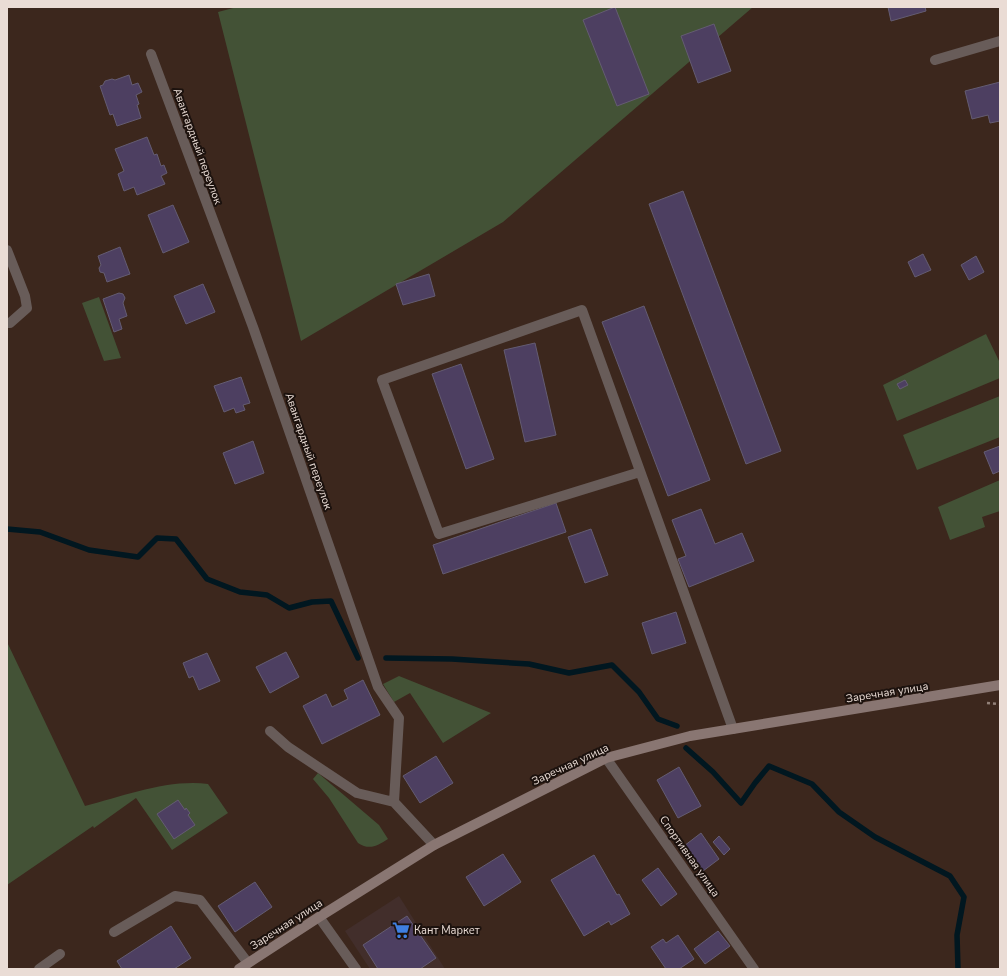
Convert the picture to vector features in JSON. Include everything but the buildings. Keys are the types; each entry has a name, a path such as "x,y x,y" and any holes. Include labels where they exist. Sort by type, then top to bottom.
{"main road":[{"name":"Заречная улица","path":"239,969 319,916 434,845 606,758 690,736 1000,685"}],"street":[{"path":"934,60 1000,40"},
{"name":"Авангардный переулок","path":"151,54 253,327 378,687 399,718 394,802"},
{"path":"7,250 25,296 27,308 7,323"},
{"path":"640,472 439,534 382,380 582,310 733,729"},
{"path":"270,731 288,747 357,793 394,802 434,845"},
{"name":"Спортивная улица","path":"606,758 754,969"},
{"path":"114,932 175,896 200,900 248,963"},
{"path":"319,916 356,969"},
{"path":"39,969 60,954"}],"shaded area":[{"path":"399,896 445,969 370,969 345,931"}],"green space":[{"path":"237,7 753,7 503,222 301,341 218,12"},
{"path":"99,297 121,358 104,361 82,303"},
{"path":"986,334 1000,363 1000,378 897,421 883,385"},
{"path":"1000,396 1000,437 917,470 903,435"},
{"path":"1000,480 1000,511 982,517 985,527 950,540 938,507"},
{"path":"7,642 85,806 146,789 193,783 208,784 228,813 172,850 136,798 94,828 93,826 7,885"},
{"path":"399,676 491,713 443,743 410,693 394,702 383,684"},
{"path":"318,773 379,825 388,839 370,847 366,847 358,843 329,798 313,779"}],"waterway":[{"path":"7,529 40,532 89,550 138,557 157,538 176,539 207,579 240,592 267,595 289,608 312,602 331,601 358,658"},
{"path":"386,658 452,659 529,664 569,673 612,665 639,692 658,719 677,726"},
{"path":"686,748 713,772 741,803 769,766 812,784 839,812 875,837 950,876 964,897 957,935 958,969"}],"place":[{"name":"Кант Маркет","path":"401,930"}]}
